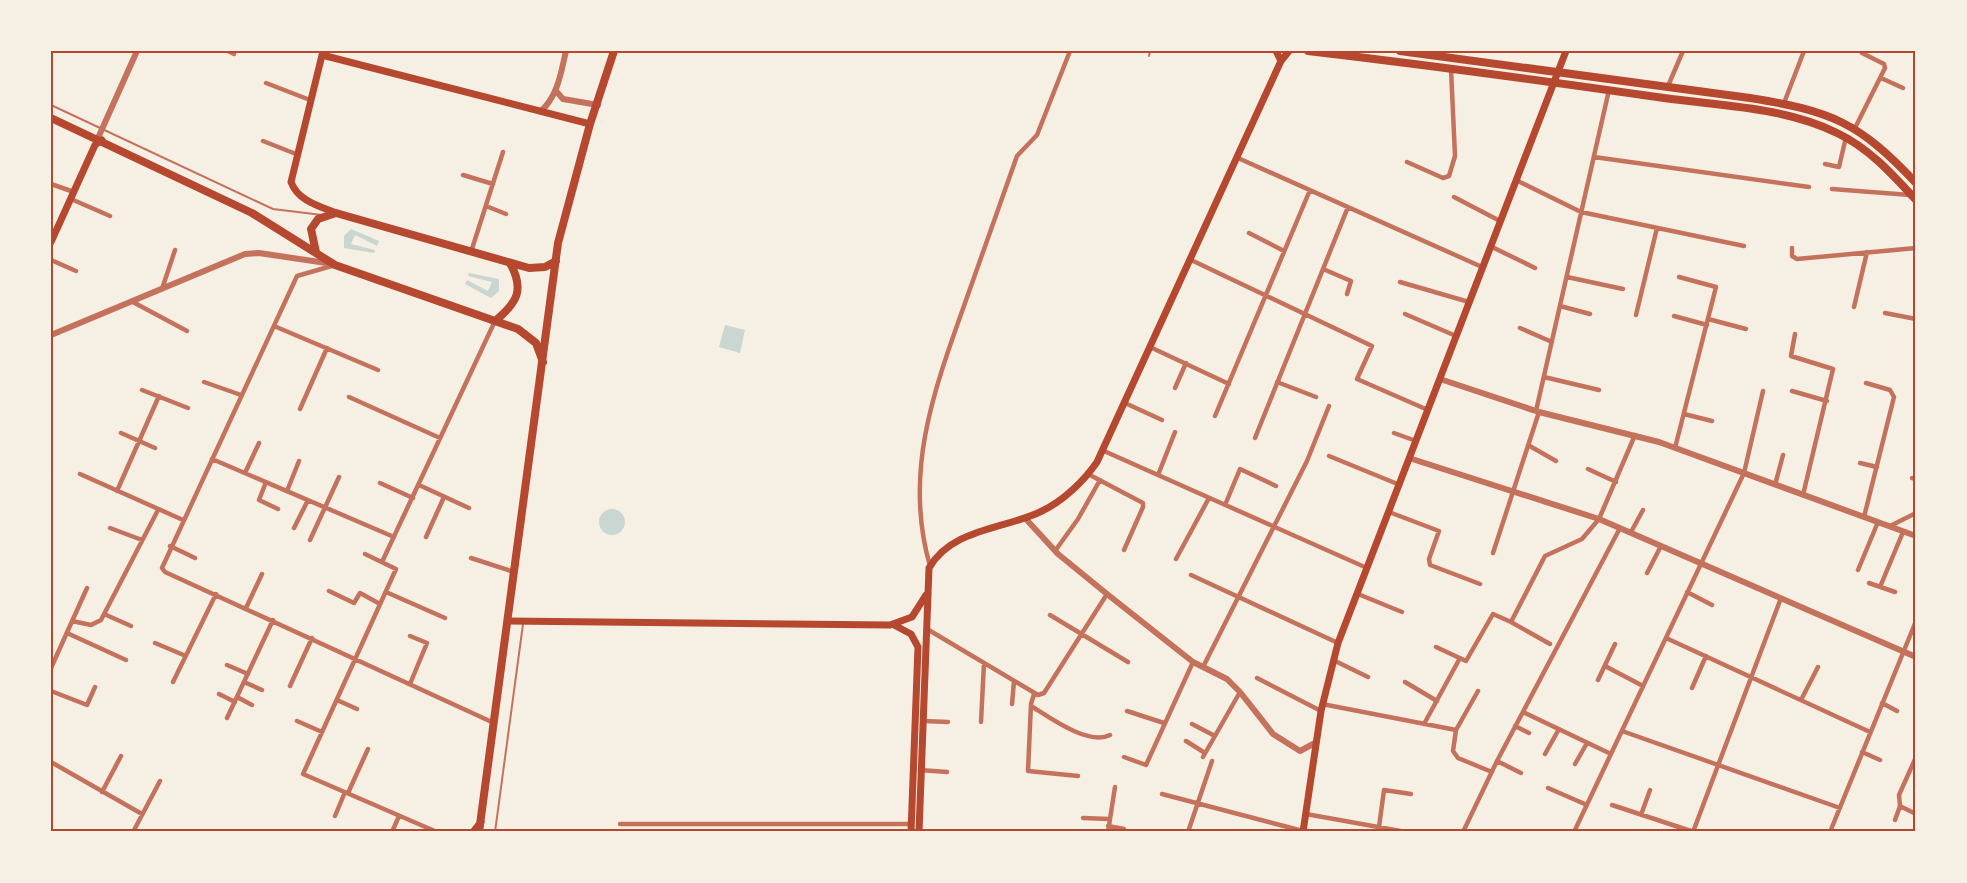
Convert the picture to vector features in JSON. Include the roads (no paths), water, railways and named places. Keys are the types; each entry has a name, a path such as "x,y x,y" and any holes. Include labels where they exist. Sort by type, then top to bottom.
{"main road":[{"path":"1276,51 1281,61"},
{"path":"919,832 930,566 943,551 973,534 1025,518 1051,506 1088,474 1104,451 1189,259 1238,158 1281,61 1289,51"},
{"path":"1308,51 1451,68 1804,120 1846,137 1885,167 1913,198"},
{"path":"1400,51 1784,103 1829,115 1855,128 1878,146 1916,183"},
{"path":"1303,832 1315,743 1338,643 1566,51"},
{"path":"479,832 558,243 590,124 614,52"},
{"path":"556,261 545,267 510,263 332,214 307,201 293,187 291,176 296,154 322,53 333,54 590,124"},
{"path":"51,118 100,139 252,213 335,265 495,321 527,335 536,343 543,363"},
{"path":"51,242 95,145 100,139"},
{"path":"316,252 311,229 318,219 332,214"},
{"path":"495,321 514,303 518,290 517,276 510,263"},
{"path":"508,621 894,625 912,617 923,603 928,589"},
{"path":"894,625 913,638 918,653 911,828"},
{"path":"913,638 926,629"},
{"path":"473,832 481,822"}],"street":[{"path":"100,139 102,128 137,51"},
{"path":"228,51 234,54"},
{"path":"541,111 552,101 556,92 566,51"},
{"path":"930,566 925,548 920,469 921,452 935,386 1017,156 1037,135 1070,51"},
{"path":"1668,86 1683,51"},
{"path":"1784,103 1804,51"},
{"path":"1855,128 1885,70 1884,64 1862,53"},
{"path":"1407,162 1443,178 1449,176 1455,156 1451,68"},
{"path":"1881,78 1903,88"},
{"path":"266,83 310,100"},
{"path":"1493,553 1538,411 1609,90"},
{"path":"556,92 563,99 598,105"},
{"path":"1825,164 1839,167 1846,137"},
{"path":"263,141 296,154"},
{"path":"471,252 503,152"},
{"path":"1594,157 1809,187"},
{"path":"1238,158 1482,267"},
{"path":"463,175 493,184"},
{"path":"1516,180 1581,212 1744,246"},
{"path":"51,184 110,216"},
{"path":"1832,189 1913,198"},
{"path":"1215,416 1310,190"},
{"path":"1454,197 1500,221"},
{"path":"486,206 506,214"},
{"path":"1255,438 1348,207"},
{"path":"1636,315 1657,228"},
{"path":"1249,233 1284,251"},
{"path":"1490,246 1535,268"},
{"path":"1792,248 1792,256 1797,259 1916,248"},
{"path":"162,289 175,250"},
{"path":"1854,307 1867,252"},
{"path":"51,335 245,254 259,253 335,265"},
{"path":"1189,259 1372,346 1357,379 1428,410"},
{"path":"51,260 76,271"},
{"path":"335,265 297,276 170,546 162,564 163,570 494,723"},
{"path":"1323,269 1351,281 1347,294"},
{"path":"1567,277 1623,289"},
{"path":"1675,448 1716,287 1679,277"},
{"path":"1400,282 1469,302"},
{"path":"131,301 188,331"},
{"path":"1560,306 1590,314"},
{"path":"1885,313 1916,319"},
{"path":"1405,314 1456,336"},
{"path":"1674,316 1746,329"},
{"path":"382,562 495,321"},
{"path":"274,326 378,370"},
{"path":"1520,328 1552,342"},
{"path":"1795,334 1791,356 1833,369 1803,495"},
{"path":"1149,346 1229,384"},
{"path":"300,409 327,348"},
{"path":"1175,388 1186,363"},
{"path":"1544,377 1599,390"},
{"path":"1440,379 1538,411 1635,435 1675,448 1916,536"},
{"path":"204,382 241,395"},
{"path":"1277,382 1316,397"},
{"path":"1864,517 1894,394 1890,390 1866,383"},
{"path":"142,390 188,408"},
{"path":"1574,832 1744,473 1763,391"},
{"path":"1792,391 1827,401"},
{"path":"117,491 159,396"},
{"path":"349,397 441,438"},
{"path":"1125,403 1162,420"},
{"path":"1203,667 1307,461 1329,406"},
{"path":"1684,414 1712,421"},
{"path":"1158,475 1175,432"},
{"path":"121,433 155,448"},
{"path":"1394,433 1416,441"},
{"path":"1512,622 1545,556 1582,539 1599,519 1635,435"},
{"path":"245,473 259,443"},
{"path":"1528,445 1556,461"},
{"path":"1104,451 1367,568"},
{"path":"1775,484 1783,455"},
{"path":"1329,456 1400,485"},
{"path":"1409,458 1599,519 1916,657"},
{"path":"212,459 394,537"},
{"path":"287,491 299,461"},
{"path":"1860,463 1876,467"},
{"path":"1225,505 1240,469 1276,486"},
{"path":"1588,470 1616,482"},
{"path":"80,474 183,520"},
{"path":"1088,474 1140,501 1143,505 1124,549"},
{"path":"310,540 339,477"},
{"path":"1055,551 1078,519 1100,480"},
{"path":"266,482 259,500 278,508"},
{"path":"380,483 413,498"},
{"path":"419,485 469,508"},
{"path":"426,537 444,497"},
{"path":"1176,560 1209,498"},
{"path":"294,528 308,500"},
{"path":"72,621 91,625 101,620 158,510"},
{"path":"1631,532 1643,510"},
{"path":"1389,512 1439,531 1429,559 1430,565 1480,584"},
{"path":"1890,526 1916,513"},
{"path":"1025,518 1055,551 1107,594 1193,662 1227,679 1282,742 1300,751 1315,743"},
{"path":"1857,570 1878,522"},
{"path":"110,528 142,540"},
{"path":"1463,832 1522,712 1620,528"},
{"path":"1880,587 1903,532"},
{"path":"170,546 195,558"},
{"path":"1647,573 1661,546"},
{"path":"365,554 396,569 303,774 437,832"},
{"path":"471,558 514,572"},
{"path":"246,608 262,574"},
{"path":"1191,574 1338,643"},
{"path":"1869,584 1895,592"},
{"path":"51,668 87,588"},
{"path":"329,591 354,603 360,593 380,604"},
{"path":"386,592 445,618"},
{"path":"1687,592 1712,605"},
{"path":"173,682 216,594"},
{"path":"926,629 1034,694 1044,693 1107,594"},
{"path":"1358,594 1402,612"},
{"path":"1612,805 1693,832 1781,598"},
{"path":"104,614 131,626"},
{"path":"1436,646 1466,661 1493,614 1550,644"},
{"path":"1050,615 1128,662"},
{"path":"227,718 273,620"},
{"path":"1830,832 1916,621"},
{"path":"67,633 126,660"},
{"path":"410,636 427,643 410,684"},
{"path":"290,686 312,638"},
{"path":"1666,638 1870,732"},
{"path":"155,642 186,656"},
{"path":"1598,680 1615,644"},
{"path":"1692,688 1706,656"},
{"path":"1424,724 1461,658"},
{"path":"1333,660 1368,677"},
{"path":"1124,758 1146,765 1193,662"},
{"path":"981,722 984,663"},
{"path":"227,665 248,674"},
{"path":"1605,666 1643,686"},
{"path":"1801,700 1818,667"},
{"path":"1257,678 1322,707 1456,730"},
{"path":"1012,704 1014,681"},
{"path":"244,682 262,690"},
{"path":"1405,682 1437,701"},
{"path":"51,691 87,705 95,687"},
{"path":"1478,691 1456,730 1453,751 1455,756 1492,772"},
{"path":"1186,741 1204,755 1240,692"},
{"path":"219,694 252,705"},
{"path":"1034,694 1031,706 1028,771 1078,776"},
{"path":"337,700 357,709"},
{"path":"1882,704 1897,711"},
{"path":"1031,706 1077,733 1096,737 1110,735"},
{"path":"1127,711 1164,723"},
{"path":"1522,712 1611,754"},
{"path":"297,721 322,732"},
{"path":"923,721 948,722"},
{"path":"1192,724 1215,736"},
{"path":"1515,726 1529,733"},
{"path":"1545,754 1558,729"},
{"path":"1622,731 1840,807"},
{"path":"1575,764 1587,742"},
{"path":"335,816 368,749"},
{"path":"1862,752 1880,760"},
{"path":"102,792 122,756"},
{"path":"1894,820 1900,806 1899,795 1916,757"},
{"path":"1188,832 1212,761"},
{"path":"1497,761 1521,773"},
{"path":"51,762 142,814"},
{"path":"920,770 947,772"},
{"path":"134,832 160,781"},
{"path":"1115,787 1108,829 1124,829"},
{"path":"1548,788 1587,806"},
{"path":"1378,827 1384,790 1411,794"},
{"path":"1641,814 1650,790"},
{"path":"1162,794 1303,832"},
{"path":"1900,806 1916,813"},
{"path":"1306,814 1406,832"},
{"path":"392,832 399,816"},
{"path":"1083,818 1109,819"},
{"path":"620,824 911,828"}],"lane":[{"path":"1149,56 1150,51"},
{"path":"51,105 273,209 332,214"},
{"path":"495,832 524,621"}]}
